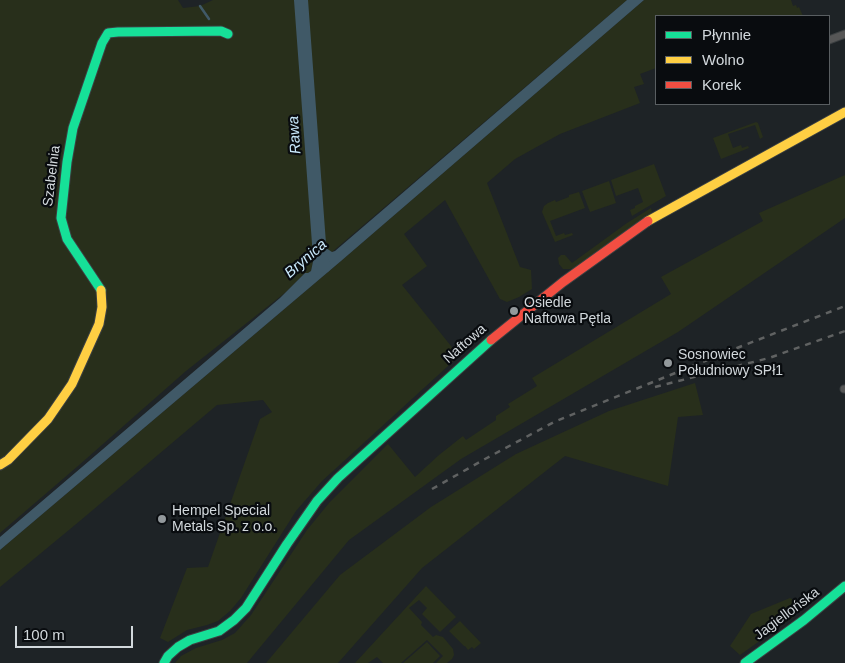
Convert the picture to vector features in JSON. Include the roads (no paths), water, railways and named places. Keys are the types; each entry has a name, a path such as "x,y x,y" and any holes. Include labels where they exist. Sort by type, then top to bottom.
{"street":[{"name":"Szabelnia","path":"0,466 48,419 72,384 99,324 102,307 101,290 67,238 61,218 73,128 102,42 108,34 118,32 212,31 228,34"},
{"path":"830,40 845,34"},
{"name":"Naftowa","path":"164,663 178,646 190,640 219,631 234,620 246,608 317,501 338,478 488,342 563,282 640,226 845,112"},
{"name":"Jagiellońska","path":"745,663 804,620 845,586"}],"water":[{"path":"627,0 644,0 341,261 0,550 0,537 280,298 305,273 311,271 314,257 322,261 326,248 332,252 335,251"}],"waterway":[{"name":"Rawa","path":"301,0 320,257 324,266"},
{"path":"200,6 209,19"},
{"name":"Rawa","path":"301,60 305,59"}],"railway":[{"path":"432,489 554,422 845,306"},
{"path":"655,387 769,358 845,331"}],"place":[{"name":"Osiedle Naftowa Pętla","path":"514,311"},
{"name":"Sosnowiec Południowy SPł1","path":"668,363"},
{"name":"Hempel Special Metals Sp. z o.o.","path":"162,519"}],"water label":[{"name":"Brynica","path":"306,259"}]}
